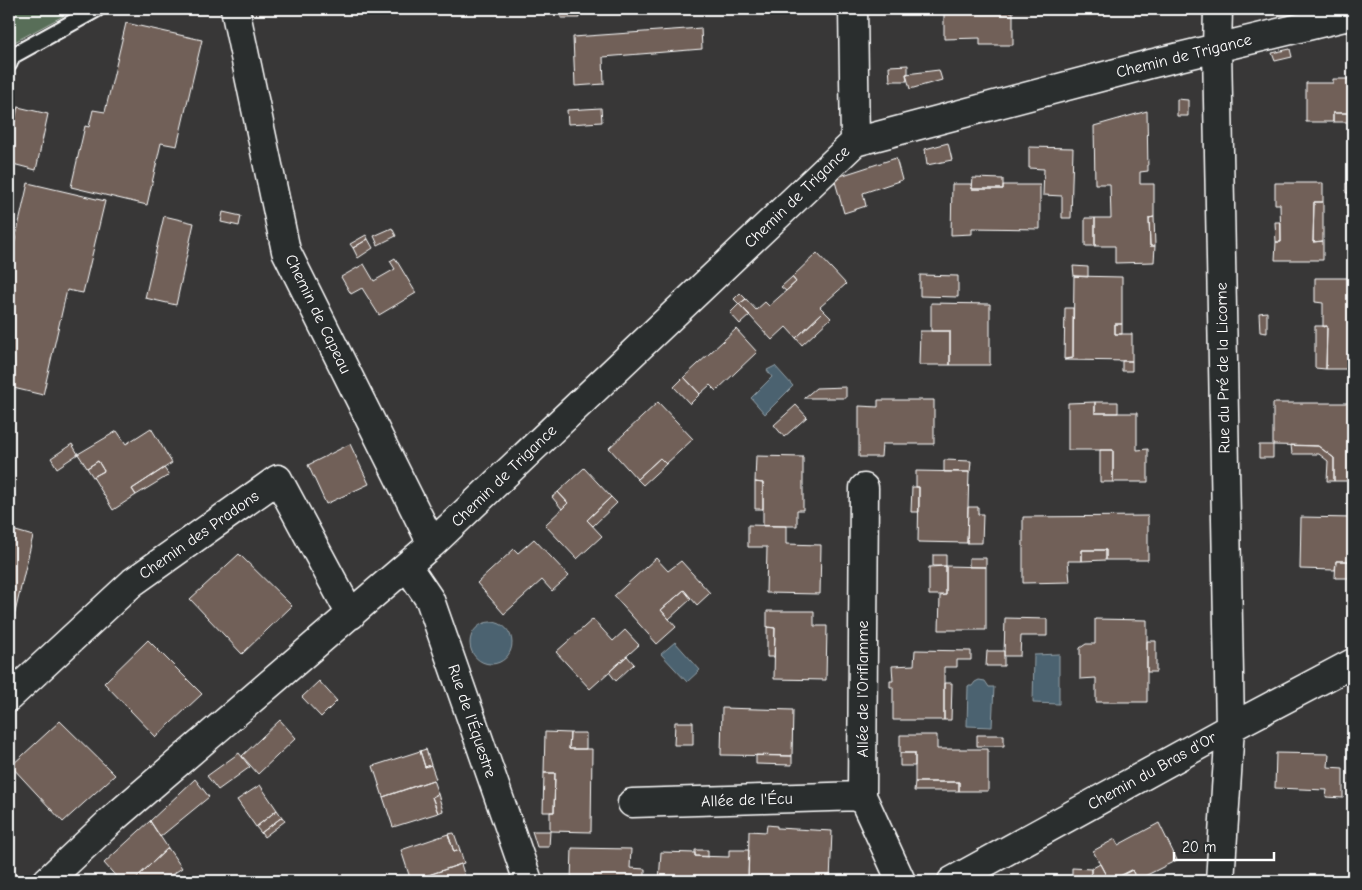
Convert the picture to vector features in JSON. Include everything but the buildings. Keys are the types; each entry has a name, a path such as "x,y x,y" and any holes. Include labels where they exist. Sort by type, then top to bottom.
{"street":[{"name":"Chemin de Capeau","path":"235,9 286,251 432,544"},
{"path":"853,9 856,142"},
{"name":"Rue du Pré de la Licorne","path":"1218,9 1217,48 1230,728 1220,881"},
{"name":"Chemin de Trigance","path":"48,881 114,817 432,544 856,142 1217,48 1353,15"},
{"name":"Chemin des Pradons","path":"9,697 133,582 278,479 351,615"},
{"name":"Allée de l'Oriflamme","path":"864,488 862,796 894,879"},
{"name":"Rue de l'Équestre","path":"407,566 430,600 528,881"},
{"name":"Chemin du Bras d'Or","path":"952,881 1230,728 1353,663"},
{"name":"Allée de l'Écu","path":"632,803 862,796"}],"lane":[{"path":"9,64 12,56 98,9"}],"green space":[{"path":"9,9 76,9 9,45"}],"water":[{"path":"775,366 793,386 765,414 751,398 772,377 767,370"},
{"path":"487,622 495,622 506,628 512,643 506,658 495,664 487,664 476,658 470,647 470,639 476,628"},
{"path":"675,642 700,670 687,682 661,654"},
{"path":"1059,654 1059,704 1033,703 1034,655"},
{"path":"979,680 985,681 989,687 994,687 992,727 967,726 968,686 972,686"}]}
